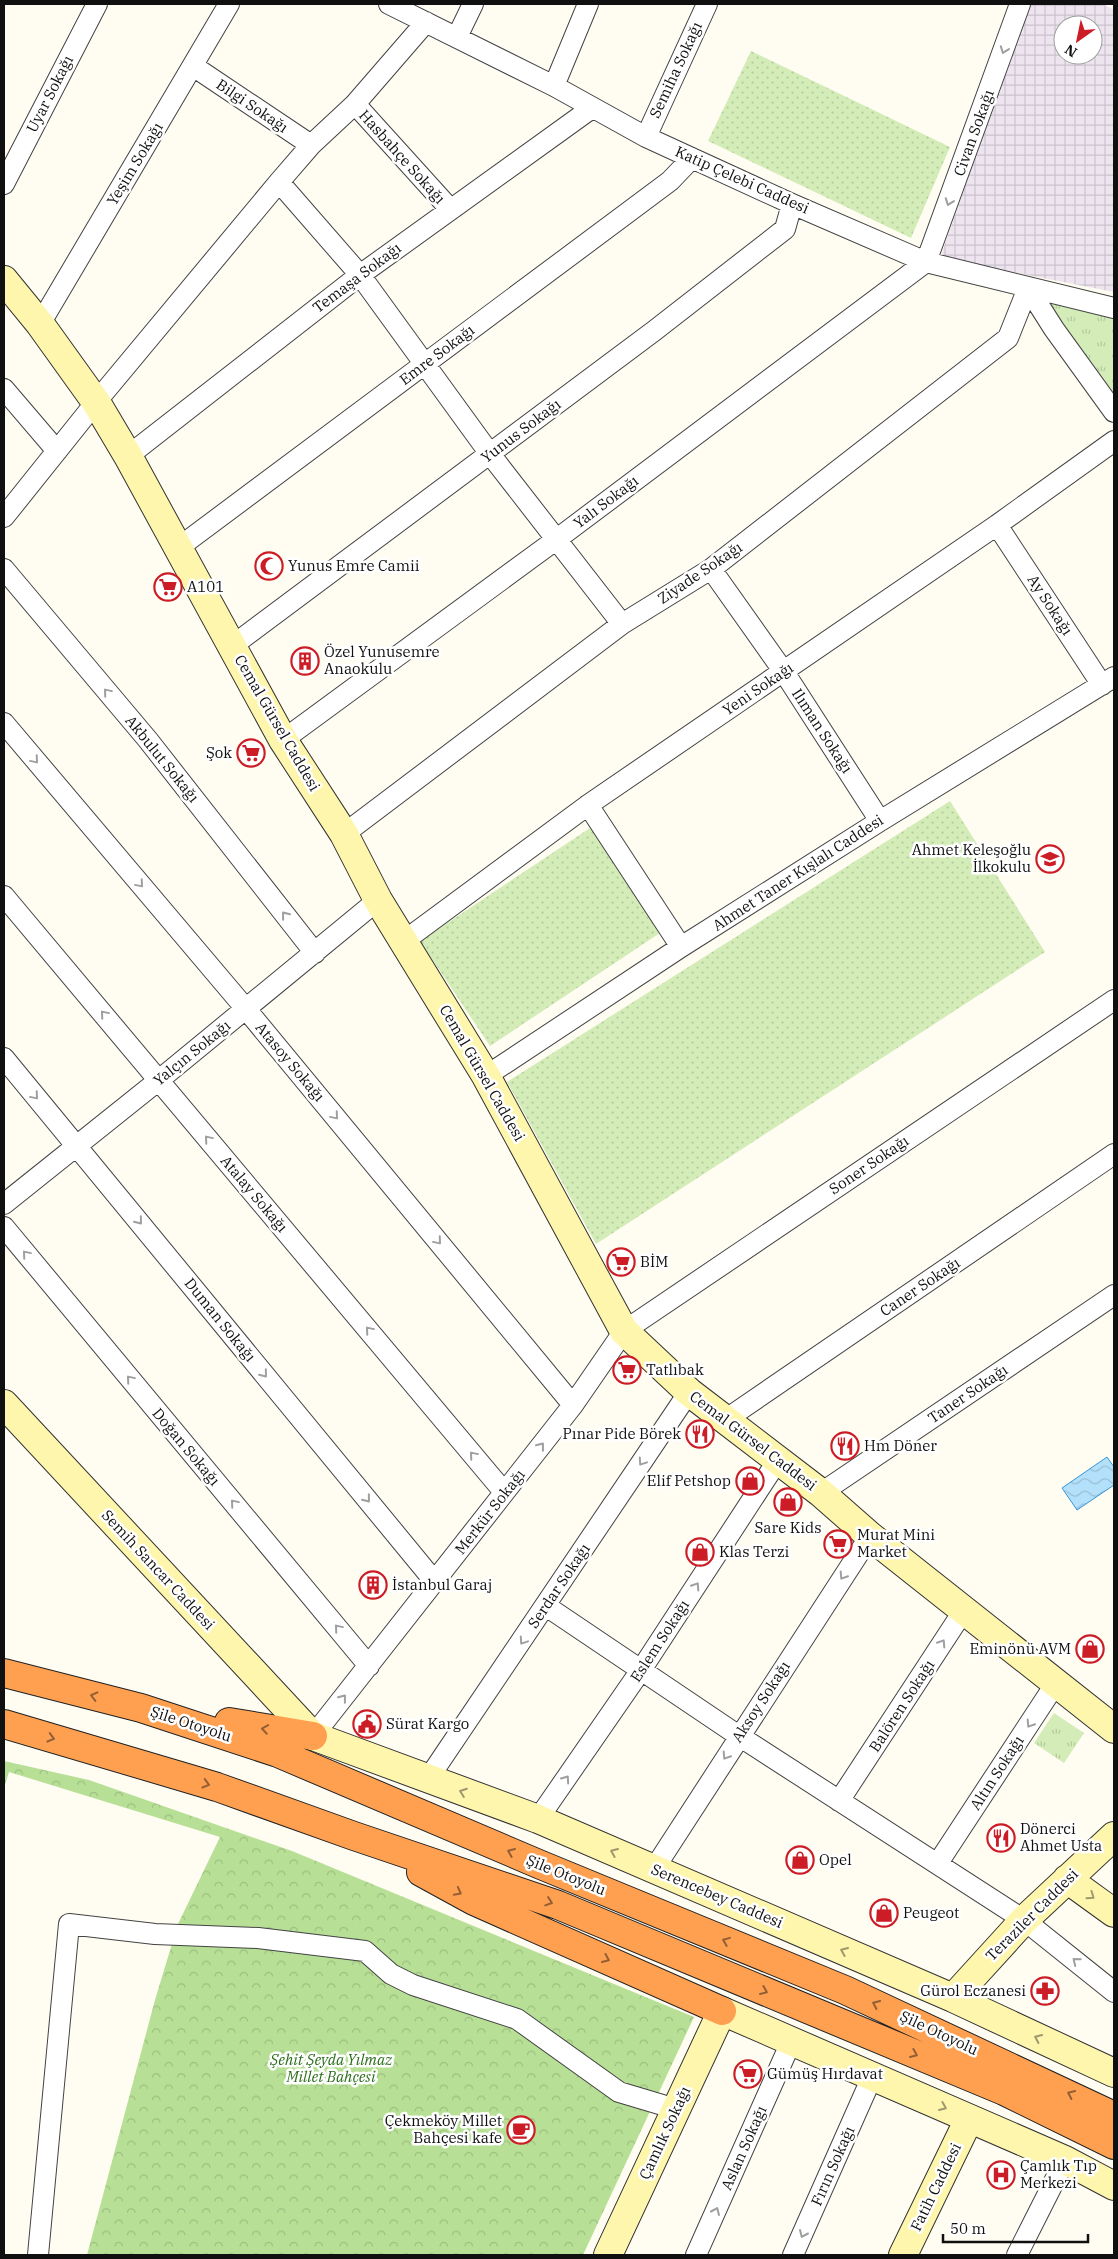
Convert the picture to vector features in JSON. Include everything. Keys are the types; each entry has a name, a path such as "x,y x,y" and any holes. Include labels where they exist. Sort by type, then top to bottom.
{"highway":[{"name":"Şile Otoyolu","path":"4,1673 141,1708 278,1753 541,1865 845,1990 1114,2116"},
{"path":"141,1708 313,1736"},
{"name":"Şile Otoyolu","path":"4,1724 217,1787 354,1836 558,1905 1004,2091 1114,2145"},
{"path":"354,1836 474,1901 722,2011"}],"street":[{"name":"Uyar Sokağı","path":"4,184 97,4"},
{"name":"Yeşim Sokağı","path":"40,324 229,4"},
{"name":"Katip Çelebi Caddesi","path":"389,4 554,86 646,137 792,204 926,262 1114,308"},
{"path":"457,37 473,4"},
{"path":"554,86 588,4"},
{"name":"Semiha Sokağı","path":"646,137 707,4"},
{"name":"Civan Sokağı","path":"926,262 1020,4"},
{"path":"4,517 96,402 279,182 311,145 355,104 426,22"},
{"name":"Bilgi Sokağı","path":"193,66 311,145"},
{"name":"Hasbahçe Sokağı","path":"355,104 450,209"},
{"name":"Temaşa Sokağı","path":"128,456 360,275 592,108"},
{"name":"Emre Sokağı","path":"178,548 670,181 692,158"},
{"path":"279,182 360,275 490,454 622,624"},
{"name":"Yunus Sokağı","path":"232,646 490,454 785,229 792,204"},
{"name":"Yalı Sokağı","path":"283,740 557,539 926,262"},
{"name":"Cemal Gürsel Caddesi","path":"4,280 40,324 96,402 128,456 283,740 344,834 378,900 486,1076 624,1331 689,1392 821,1493 870,1536 1056,1683 1110,1717"},
{"path":"1028,288 1054,329 1114,412"},
{"name":"Ziyade Sokağı","path":"344,834 622,624 711,569 1008,338 1028,288"},
{"path":"4,389 57,452"},
{"name":"Yeni Sokağı","path":"404,941 588,805 997,525 1114,441"},
{"name":"Ay Sokağı","path":"997,525 1108,681"},
{"name":"Akbulut Sokağı","path":"4,569 148,740 315,953"},
{"name":"Ilıman Sokağı","path":"711,569 784,672 880,821"},
{"name":"Ahmet Taner Kışlalı Caddesi","path":"486,1076 681,948 880,821 1108,681"},
{"name":"Atasoy Sokağı","path":"4,723 246,1009 573,1405"},
{"path":"588,805 681,948"},
{"name":"Atalay Sokağı","path":"4,896 504,1492"},
{"name":"Yalçın Sokağı","path":"4,1204 159,1080 378,900"},
{"name":"Soner Sokağı","path":"624,1331 1114,1000"},
{"name":"Duman Sokağı","path":"4,1058 435,1582"},
{"name":"Caner Sokağı","path":"725,1420 1114,1154"},
{"name":"Doğan Sokağı","path":"4,1227 369,1666"},
{"name":"Taner Sokağı","path":"821,1493 1114,1295"},
{"name":"Merkür Sokağı","path":"313,1736 573,1405 624,1331"},
{"name":"Serdar Sokağı","path":"428,1779 689,1392"},
{"name":"Semih Sancar Caddesi","path":"4,1404 313,1736"},
{"name":"Eslem Sokağı","path":"538,1819 641,1670 778,1460"},
{"name":"Aksoy Sokağı","path":"654,1869 738,1736 870,1536"},
{"path":"546,1606 738,1736 1024,1920 1114,1992"},
{"name":"Balören Sokağı","path":"839,1801 964,1610"},
{"name":"Altın Sokağı","path":"938,1864 1056,1683"},
{"name":"Serencebey Caddesi","path":"313,1736 538,1819 953,1998 1114,2073"},
{"name":"Teraziler Caddesi","path":"953,1998 1024,1920 1114,1836"},
{"path":"1067,1879 1114,1913"},
{"path":"38,2255 70,1924 155,1934 258,1938 365,1950 391,1974 414,1985 518,2019 619,2092 676,2108"},
{"path":"722,2011 1065,2160 1114,2186"},
{"name":"Çamlık Sokağı","path":"608,2255 722,2011"},
{"name":"Aslan Sokağı","path":"696,2255 791,2042"},
{"name":"Fırın Sokağı","path":"793,2255 872,2077"},
{"name":"Fatih Caddesi","path":"903,2255 969,2119"},
{"path":"1017,2255 1065,2160"}],"shaded area":[{"path":"1029,4 1103,4 1114,10 1114,292 940,258"}],"green space":[{"path":"751,51 950,147 911,238 708,141"},
{"path":"1040,299 1114,313 1114,404"},
{"path":"950,801 1045,952 596,1244 507,1082"},
{"path":"596,824 666,929 490,1046 420,941"},
{"path":"1054,1713 1084,1733 1064,1763 1034,1743"},
{"name":"Şehit Şeyda Yılmaz Millet Bahçesi","path":"4,1761 89,1780 292,1851 694,2017 583,2255 87,2255 155,2000 178,1924 220,1837 9,1772 4,1788"}],"water":[{"path":"1107,1457 1114,1467 1114,1485 1077,1510 1062,1488"}],"place":[{"name":"Yunus Emre Camii","path":"269,566"},
{"name":"A101","path":"168,587"},
{"name":"Özel Yunusemre Anaokulu","path":"305,661"},
{"name":"Şok","path":"251,753"},
{"name":"Ahmet Keleşoğlu İlkokulu","path":"1050,859"},
{"name":"BİM","path":"621,1262"},
{"name":"Tatlıbak","path":"627,1370"},
{"name":"Pınar Pide Börek","path":"700,1434"},
{"name":"Hm Döner","path":"845,1446"},
{"name":"Elif Petshop","path":"750,1481"},
{"name":"Sare Kids","path":"788,1502"},
{"name":"Murat Mini Market","path":"838,1544"},
{"name":"Klas Terzi","path":"700,1552"},
{"name":"İstanbul Garaj","path":"373,1585"},
{"name":"Eminönü AVM","path":"1090,1649"},
{"name":"Sürat Kargo","path":"367,1724"},
{"name":"Dönerci Ahmet Usta","path":"1001,1838"},
{"name":"Opel","path":"800,1860"},
{"name":"Peugeot","path":"884,1913"},
{"name":"Gürol Eczanesi","path":"1045,1991"},
{"name":"Gümüş Hırdavat","path":"748,2074"},
{"name":"Çekmeköy Millet Bahçesi kafe","path":"521,2130"},
{"name":"Çamlık Tıp Merkezi","path":"1001,2175"}]}
